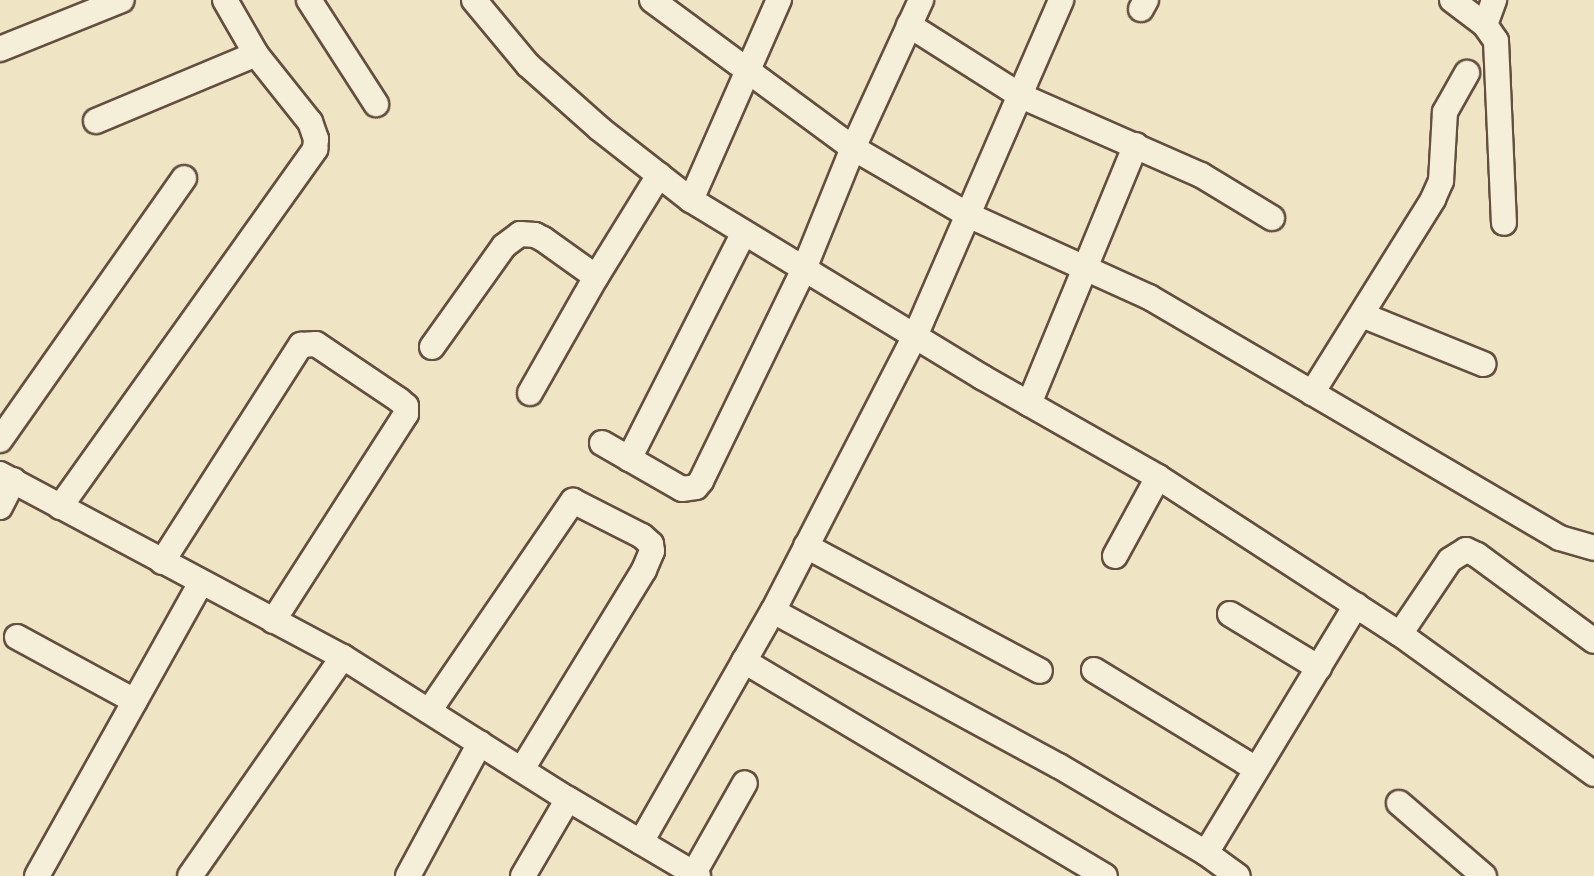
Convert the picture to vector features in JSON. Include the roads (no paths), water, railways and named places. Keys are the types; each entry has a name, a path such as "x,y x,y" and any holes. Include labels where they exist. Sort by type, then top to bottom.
{"street":[{"path":"0,49 122,0"},
{"path":"60,507 315,149 316,139 310,122 256,54 225,0"},
{"path":"309,0 376,104"},
{"path":"474,0 528,65 600,130 691,200 743,234 916,334 1029,404 1158,477 1400,634 1594,774"},
{"path":"652,0 853,148 968,215 1149,297 1560,538 1594,548"},
{"path":"691,200 779,0"},
{"path":"602,443 682,489 696,487 706,472 804,269 853,148 920,0"},
{"path":"641,842 773,611 916,334 1061,0"},
{"path":"1452,0 1485,25 1496,41 1504,223"},
{"path":"1485,25 1494,0"},
{"path":"909,25 1021,96 1079,124 1136,145 1200,175 1272,218"},
{"path":"96,121 256,54"},
{"path":"1312,393 1437,190 1441,181 1445,112 1467,73"},
{"path":"1029,404 1136,145"},
{"path":"530,393 596,277 659,175"},
{"path":"0,440 184,178"},
{"path":"432,347 504,246 520,234 543,239 596,277"},
{"path":"629,459 743,234"},
{"path":"1362,315 1483,364"},
{"path":"162,562 301,345 316,344 399,400 406,406 406,414 273,621"},
{"path":"0,507 7,477 343,657 568,799 696,875 745,783"},
{"path":"1115,556 1158,477"},
{"path":"429,711 573,501 642,536 651,544 652,551 644,570 522,769"},
{"path":"806,546 1040,671"},
{"path":"1400,634 1450,560 1466,550 1477,555 1594,641"},
{"path":"37,876 201,583"},
{"path":"1206,853 1356,606"},
{"path":"773,611 1059,766 1206,853 1238,876"},
{"path":"1230,614 1319,668"},
{"path":"17,637 135,701"},
{"path":"190,876 343,657"},
{"path":"744,661 1105,876"},
{"path":"1094,670 1256,769"},
{"path":"408,876 480,743"},
{"path":"523,876 568,799"},
{"path":"1399,803 1484,876"}]}
